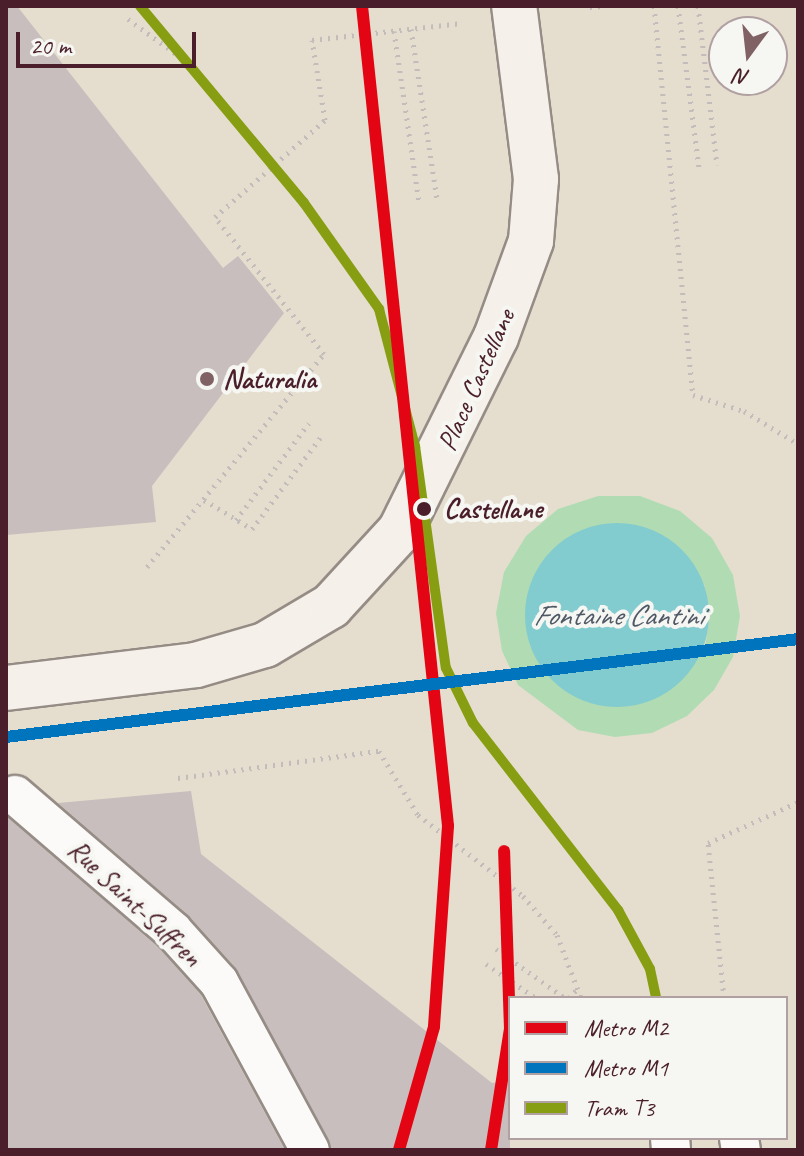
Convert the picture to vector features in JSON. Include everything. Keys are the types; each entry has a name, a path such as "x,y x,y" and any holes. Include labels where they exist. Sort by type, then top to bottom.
{"main road":[{"name":"Place Castellane","path":"6,688 165,670 265,645 331,606 400,531 517,287 536,179 495,14"}],"street":[{"name":"Rue Saint-Suffren","path":"15,795 173,931 219,982 310,1150"}],"path":[{"path":"590,7 605,6"},
{"path":"654,6 693,395 744,411 798,444"},
{"path":"678,6 699,167"},
{"path":"698,6 717,165"},
{"path":"147,567 324,354 215,217 325,120 312,40 411,29 495,14"},
{"path":"128,19 165,39 198,70"},
{"path":"411,29 437,199"},
{"path":"394,31 419,202"},
{"path":"236,520 309,423"},
{"path":"204,500 252,529 323,434"},
{"path":"178,778 379,751 418,815 523,896 557,935 580,996"},
{"path":"724,996 708,843 798,802"},
{"path":"496,949 564,996"},
{"path":"486,964 533,996"},
{"path":"569,996 578,988"}],"green space":[{"path":"598,496 640,496 680,511 712,538 733,575 740,616 733,657 714,690 687,716 652,733 615,737 578,730 518,685 502,651 496,613 504,572 526,536 558,509","holes":["704,584 710,615 705,647 644,703 587,702"]}],"water":[{"name":"Fontaine Cantini","path":"617,523 652,530 682,550 702,580 709,615 702,650 682,680 652,700 617,707 582,700 552,680 532,650 525,615 532,580 552,550 582,530"}],"building":[{"path":"6,6 17,6 223,268 238,256 284,313 152,486 156,522 6,535"},
{"path":"191,791 201,854 492,1083 508,1081 510,1150 332,1150 235,967 187,914 58,803"},
{"path":"6,816 158,947 201,995 285,1150 6,1150"}],"metro line":[{"name":"M2","path":"362,6 448,826 434,1027 399,1150"},
{"name":"M1","path":"6,737 798,639"},
{"name":"M2","path":"504,851 509,996"},
{"name":"M2","path":"491,1150 508,1042"}],"tram line":[{"name":"T3","path":"140,6 304,203 379,309 415,446 446,668 473,723 618,910 650,969 656,996"}],"place":[{"name":"Naturalia","path":"207,379"},
{"name":"Castellane","path":"424,509"}]}
